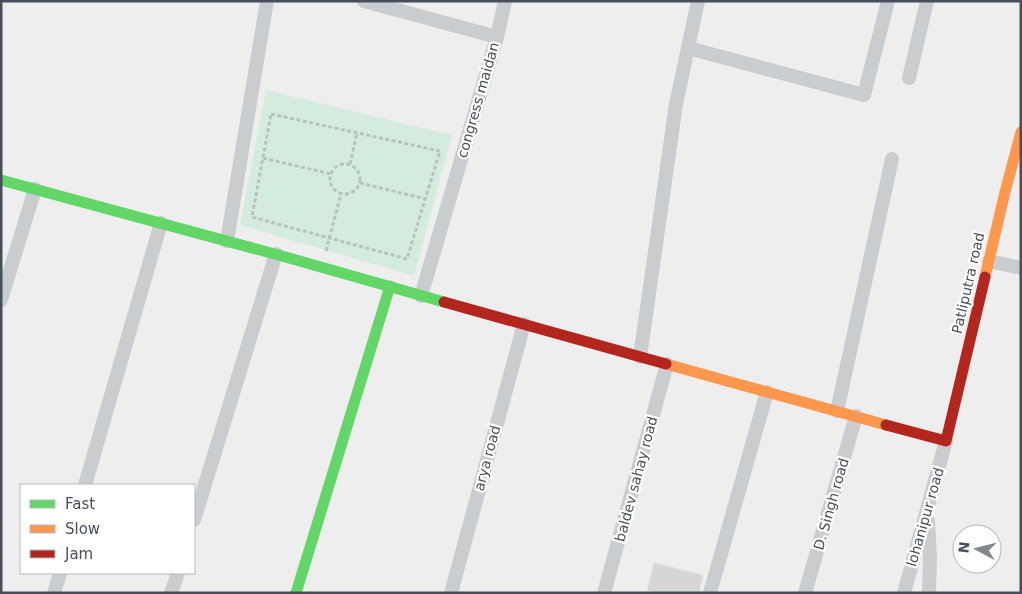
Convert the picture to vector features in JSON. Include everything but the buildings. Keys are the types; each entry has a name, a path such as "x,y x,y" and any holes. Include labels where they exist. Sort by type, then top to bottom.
{"street":[{"path":"227,241 267,1"},
{"name":"congress maidan","path":"364,1 497,37 421,296"},
{"path":"497,37 505,1"},
{"path":"640,357 676,104 698,1"},
{"path":"688,48 864,95 888,1"},
{"path":"909,78 927,1"},
{"name":"Patliputra road","path":"946,441 1021,132"},
{"path":"837,411 892,159"},
{"path":"1,180 276,254 946,441"},
{"path":"1,300 35,189"},
{"path":"85,484 161,223"},
{"path":"195,517 276,254"},
{"path":"989,261 1021,268"},
{"path":"296,593 390,286"},
{"name":"arya road","path":"450,593 524,324"},
{"name":"baldev sahay road","path":"604,593 667,364"},
{"path":"710,593 767,392"},
{"name":"D. Singh road","path":"805,593 856,416"},
{"name":"lohanipur road","path":"904,593 946,441"},
{"path":"927,511 930,557 929,593"},
{"path":"54,593 60,574"},
{"path":"171,593 178,574"}],"path":[{"path":"271,114 440,151 407,259 252,217 263,158 271,114"},
{"path":"350,164 357,133"},
{"path":"263,158 331,174"},
{"path":"350,164 360,173 360,183 355,191 346,195 341,194 336,192 330,184 331,174 336,166 350,164"},
{"path":"360,183 426,199"},
{"path":"321,267 341,194"}],"green space":[{"path":"266,90 452,135 414,276 240,225"}],"traffic: fast":[{"path":"1,180 444,302"},
{"path":"296,593 390,286"}],"traffic: slow":[{"path":"985,277 1021,132"},
{"path":"666,364 886,425"}],"traffic: jam":[{"path":"886,425 946,441 985,277"},
{"path":"444,302 666,364"}]}
